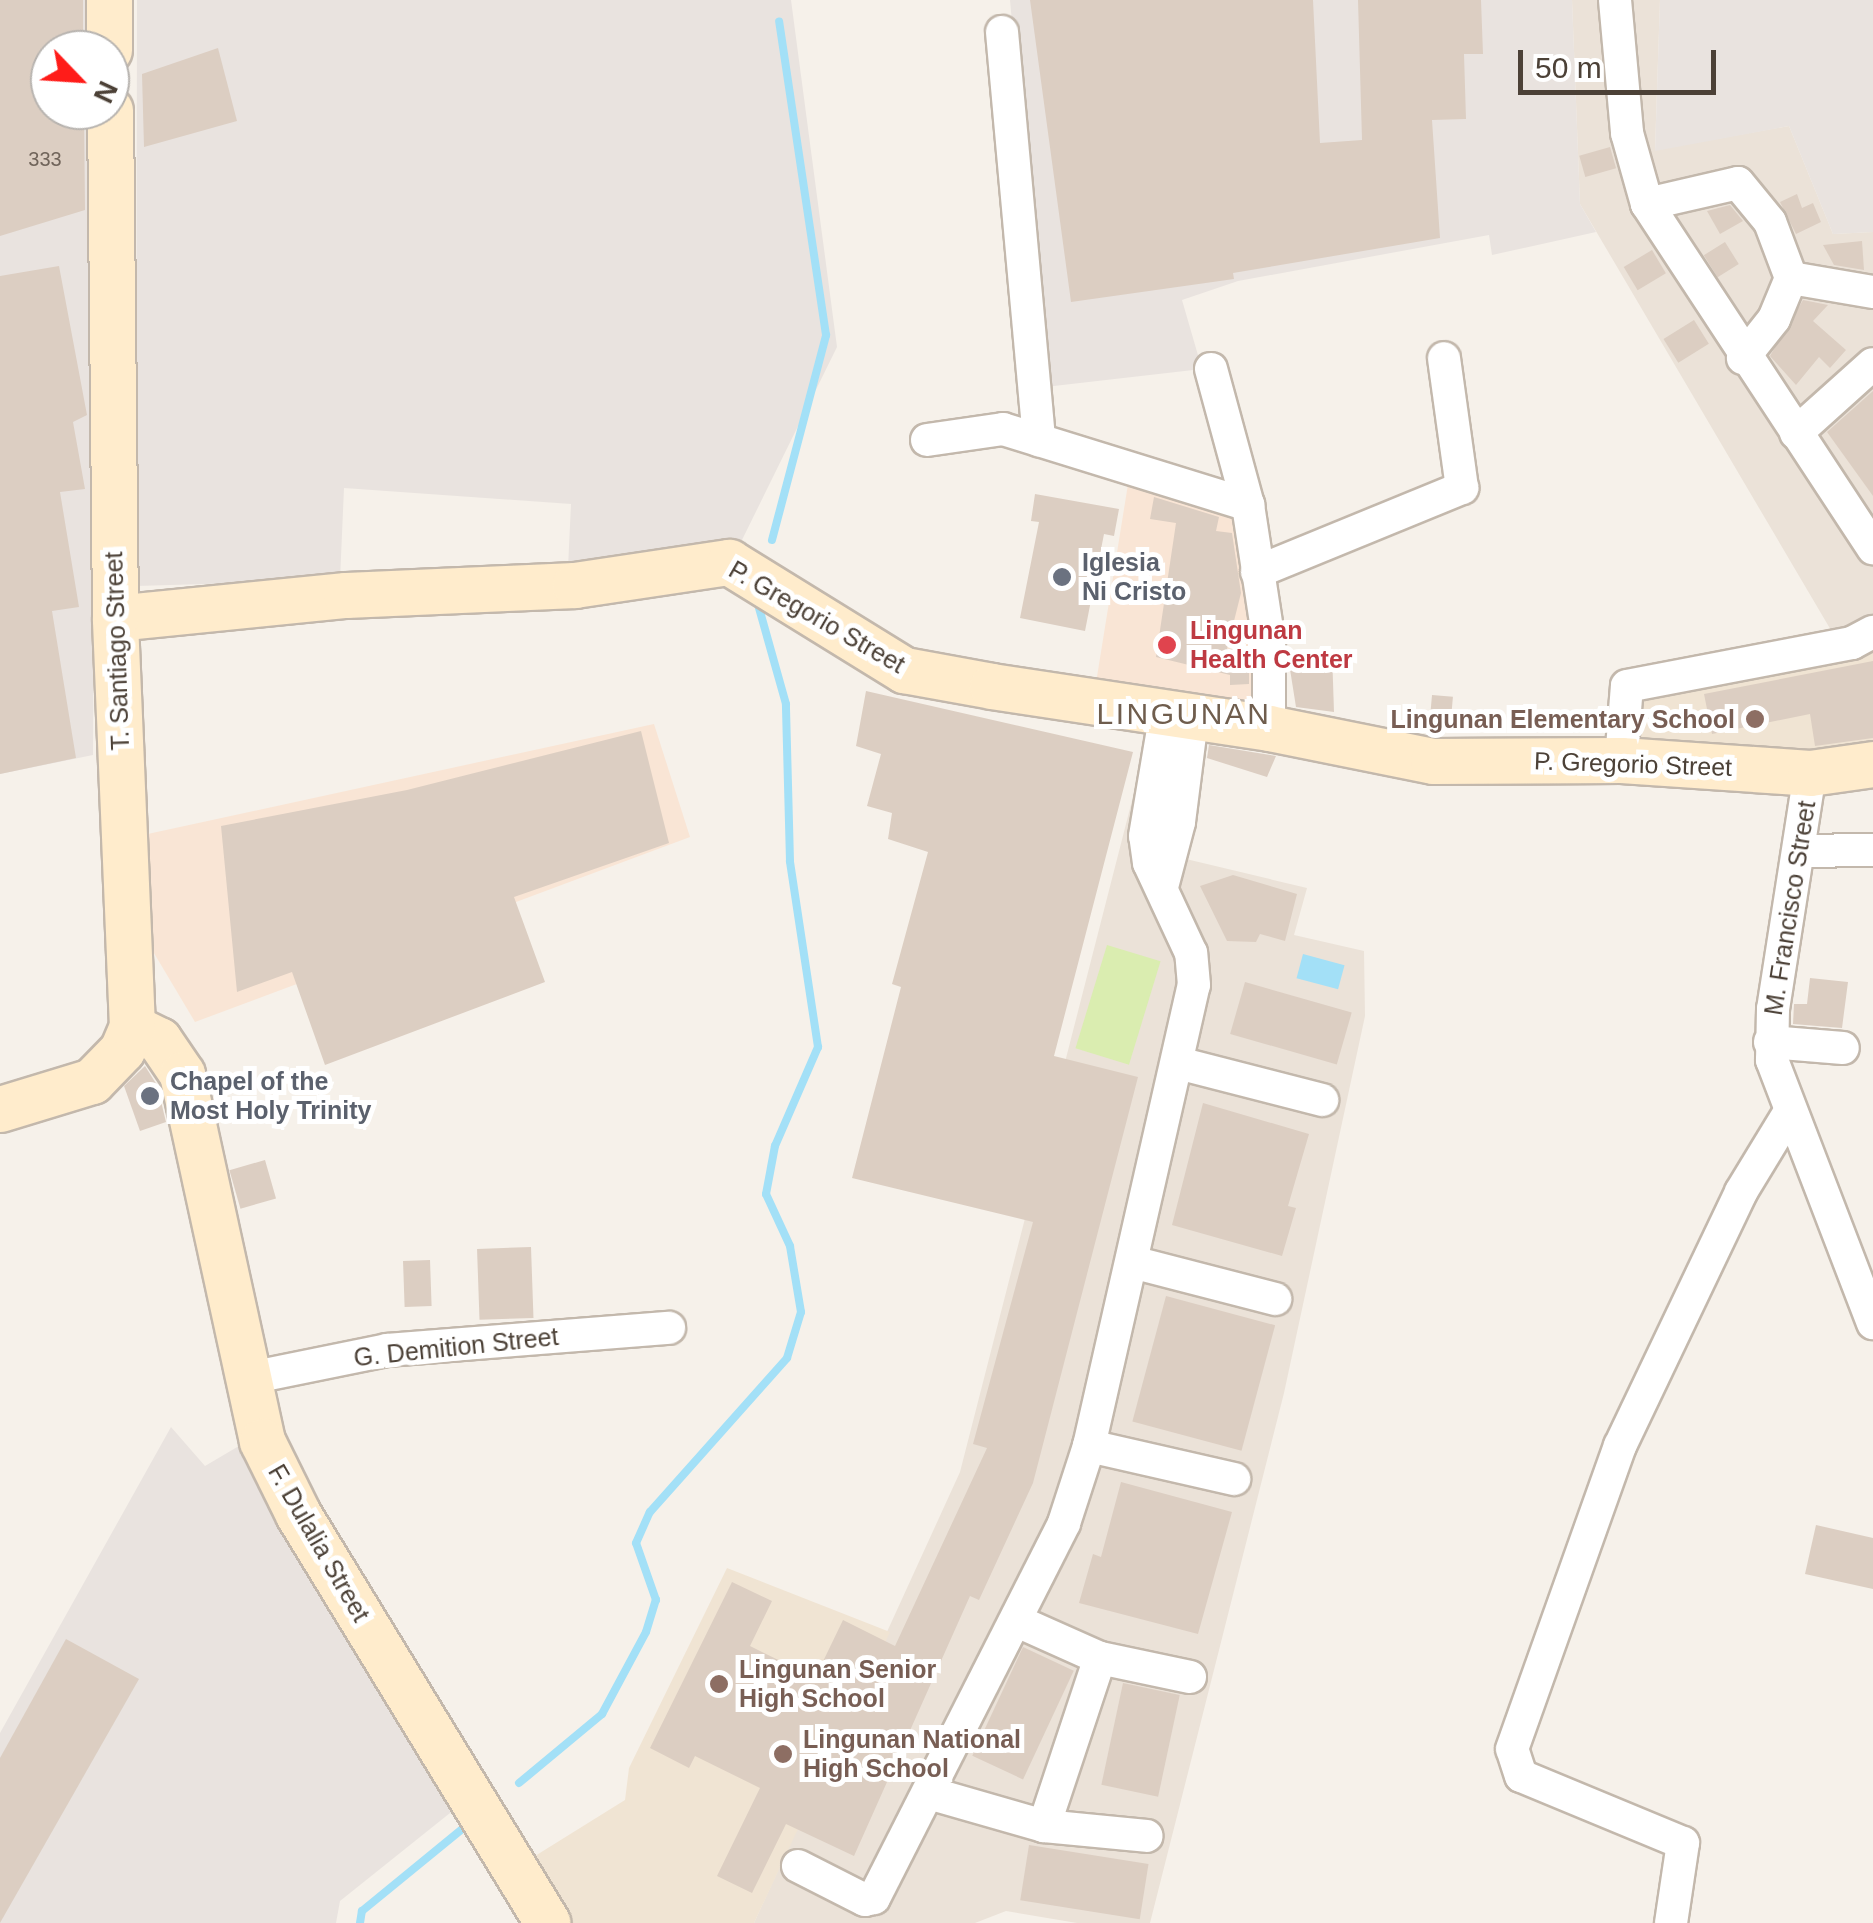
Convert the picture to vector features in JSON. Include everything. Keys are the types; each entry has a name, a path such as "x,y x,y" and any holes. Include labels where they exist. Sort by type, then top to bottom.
{"street":[{"path":"108,0 109,30"},
{"path":"1615,0 1627,134 1647,204 1743,358 1873,548"},
{"path":"1002,32 1039,440"},
{"name":"T. Santiago Street","path":"110,130 115,618 132,1028"},
{"path":"1647,204 1721,186 1748,188 1770,222 1791,278 1774,319 1743,358"},
{"path":"1791,278 1873,292"},
{"path":"1257,572 1462,488 1444,358"},
{"path":"1796,433 1873,364"},
{"path":"1210,369 1248,505 1268,643 1269,728"},
{"path":"927,440 1002,429 1248,505"},
{"name":"P. Gregorio Street","path":"115,618 346,595 575,584 729,562 904,670 1269,728 1433,761 1621,760 1810,773 1873,764"},
{"path":"1621,760 1627,686 1852,643 1873,632"},
{"path":"798,1866 865,1900 874,1898 1064,1523 1088,1446 1194,985 1192,952 1162,888 1179,716"},
{"name":"M. Francisco Street","path":"1810,773 1770,1042 1790,1113 1873,1323"},
{"path":"1798,850 1873,850"},
{"path":"0,1109 92,1081 122,1050 132,1028"},
{"name":"F. Dulalia Street","path":"132,1028 159,1040 182,1074 245,1379 262,1441 298,1514 548,1923"},
{"path":"1770,1042 1843,1048"},
{"path":"1178,1062 1322,1100"},
{"path":"1671,1923 1683,1842 1521,1776 1512,1749 1620,1446 1741,1192 1790,1113"},
{"path":"1132,1262 1276,1299"},
{"name":"G. Demition Street","path":"245,1379 387,1350 669,1328"},
{"path":"1088,1446 1234,1479"},
{"path":"1017,1620 1100,1658 1190,1678"},
{"path":"1044,1826 1100,1658"},
{"path":"928,1793 1044,1826 1147,1836"}],"shaded area":[{"path":"0,0 90,0 90,30 30,30 30,130 91,130 95,262 93,755 0,774"},
{"path":"137,0 791,0 837,347 741,542 568,568 571,504 344,488 340,580 136,586"},
{"path":"1010,0 1572,0 1580,204 1596,232 1492,255 1489,235 1238,281 1182,300 1202,369 1045,387"},
{"path":"1572,0 1660,0 1655,150 1789,126 1833,234 1873,232 1873,646 1845,654 1580,204"},
{"path":"1660,0 1873,0 1873,232 1833,234 1789,126 1655,151"},
{"path":"1129,478 1241,509 1263,705 1096,683"},
{"name":"Lingunan Elementary School","path":"1873,646 1873,750 1817,758 1634,742 1642,696"},
{"path":"654,724 690,837 195,1022 145,938 143,835"},
{"path":"1147,742 1186,859 1307,888 1294,935 1364,951 1365,1016 1284,1393 1150,1923 1077,1923 1006,1911 975,1923 754,1923 960,1472"},
{"path":"171,1427 205,1466 244,1443 460,1805 340,1901 336,1923 0,1923 0,1733"},
{"path":"727,1568 890,1632 754,1923 567,1923 535,1856 625,1800 629,1768"}],"green space":[{"path":"1107,945 1161,961 1129,1065 1075,1048"}],"water":[{"path":"1303,954 1345,965 1338,989 1297,978"}],"building":[{"path":"0,0 83,0 83,30 30,30 30,130 84,130 85,210 0,236"},
{"path":"1030,0 1313,0 1320,143 1362,140 1358,0 1481,0 1483,54 1464,54 1466,119 1432,120 1440,238 1233,273 1234,279 1071,302"},
{"path":"218,48 237,121 144,147 142,74"},
{"path":"1610,147 1616,168 1585,177 1579,156"},
{"path":"1797,194 1802,208 1813,203 1821,222 1796,234 1780,202"},
{"path":"1730,205 1743,221 1720,234 1707,211"},
{"path":"1862,241 1864,270 1834,265 1823,245"},
{"path":"1725,242 1739,264 1718,277 1704,255"},
{"path":"1652,250 1666,273 1638,290 1624,267"},
{"path":"59,266 87,415 73,422 85,489 60,492 79,607 52,611 76,758 0,774 0,276"},
{"path":"1803,300 1828,305 1813,321 1846,350 1830,368 1819,357 1796,385 1770,356"},
{"path":"1694,320 1709,344 1678,363 1663,339"},
{"path":"1873,391 1873,496 1827,432"},
{"name":"Iglesia Ni Cristo","path":"1035,494 1119,509 1114,536 1104,534 1085,631 1020,618 1039,522 1031,521"},
{"path":"1154,497 1219,517 1216,531 1232,533 1241,593 1227,649 1249,648 1249,684 1230,685 1230,675 1156,657 1176,523 1150,519"},
{"path":"1332,652 1334,712 1296,707 1289,663"},
{"path":"1873,661 1873,738 1815,746 1810,714 1712,734 1704,694"},
{"path":"866,691 1133,752 1054,1056 1138,1077 1033,1483 979,1600 970,1596 854,1856 786,1824 752,1893 717,1876 760,1788 695,1756 689,1768 650,1748 732,1582 772,1601 750,1646 815,1678 843,1620 895,1646 987,1448 973,1444 1033,1222 852,1178 901,987 892,984 928,852 888,839 892,813 867,806 881,754 856,746"},
{"path":"1432,695 1453,697 1451,723 1430,721"},
{"path":"641,731 669,843 514,897 545,982 325,1065 292,972 237,992 221,826 407,790"},
{"path":"1209,745 1276,756 1267,777 1207,758"},
{"path":"1233,875 1297,894 1285,941 1260,934 1256,942 1227,941 1200,886"},
{"path":"1810,978 1848,982 1842,1028 1793,1024 1794,1004 1807,1004"},
{"path":"1245,982 1352,1013 1337,1065 1230,1034"},
{"name":"Chapel of the Most Holy Trinity","path":"145,1066 157,1085 166,1122 140,1131 124,1086"},
{"path":"1203,1103 1309,1134 1288,1206 1296,1208 1282,1256 1172,1225"},
{"path":"265,1160 276,1198 240,1209 229,1170"},
{"path":"531,1247 533,1318 480,1320 477,1249"},
{"path":"430,1260 432,1306 405,1307 403,1261"},
{"path":"1166,1296 1275,1325 1242,1451 1132,1422"},
{"path":"1121,1482 1232,1512 1198,1634 1079,1603 1093,1554 1101,1557"},
{"path":"1816,1525 1873,1538 1873,1589 1805,1574"},
{"path":"66,1639 139,1679 0,1923 0,1758"},
{"path":"1023,1647 1074,1671 1023,1779 972,1756"},
{"path":"1123,1683 1180,1695 1158,1797 1101,1785"},
{"path":"1029,1845 1149,1864 1140,1919 1020,1900"}],"waterway":[{"path":"772,540 826,335 779,21"},
{"path":"519,1783 602,1714 646,1632 656,1600 636,1543 650,1512 787,1358 801,1312 790,1246 766,1194 775,1146 818,1047 790,861 786,704 756,597"},
{"path":"360,1923 362,1911 467,1825"}],"place":[{"name":"Iglesia Ni Cristo","path":"1062,577"},
{"name":"Lingunan Health Center","path":"1167,645"},
{"name":"Lingunan Elementary School","path":"1755,719"},
{"name":"Chapel of the Most Holy Trinity","path":"150,1096"},
{"name":"Lingunan Senior High School","path":"719,1684"},
{"name":"Lingunan National High School","path":"783,1754"}],"district":[{"name":"LINGUNAN","path":"1184,714"}]}
